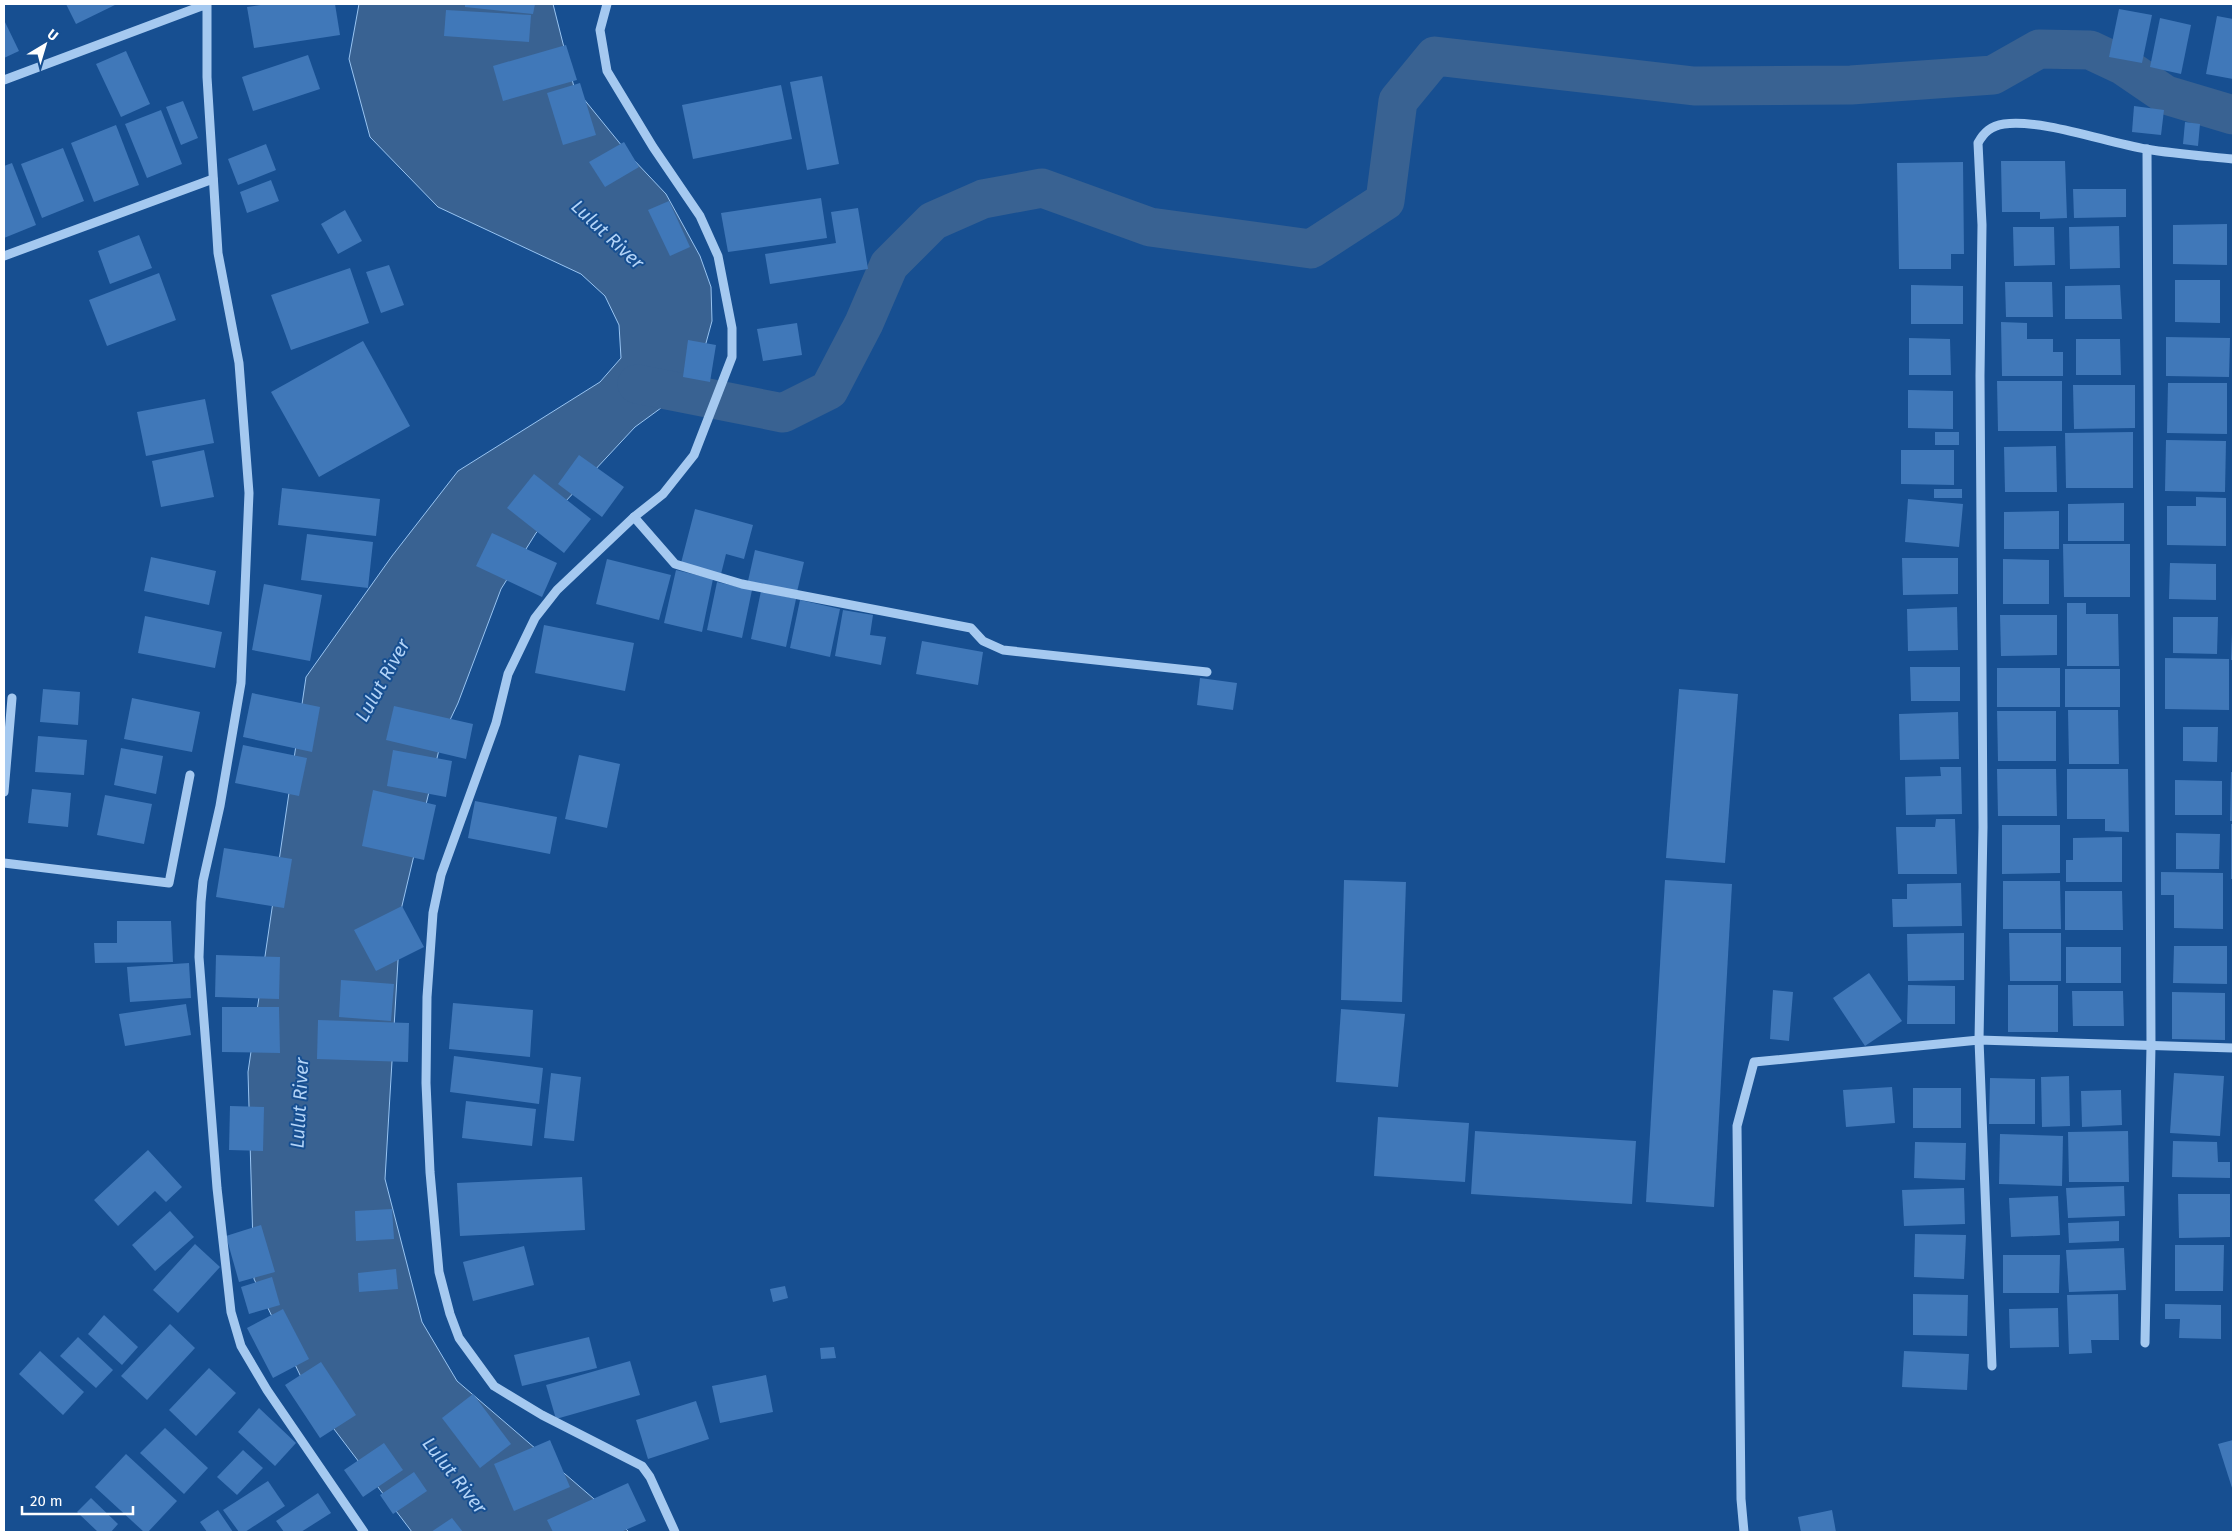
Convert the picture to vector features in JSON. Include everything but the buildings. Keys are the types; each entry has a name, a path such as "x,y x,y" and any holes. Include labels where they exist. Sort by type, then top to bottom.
{"street":[{"path":"4,80 207,4 207,77 218,252 239,363 249,493 241,684 220,806 203,881 199,957 217,1188 230,1302 241,1346 267,1390 364,1532"},
{"path":"607,4 600,30 607,71 653,147 700,216 718,256 732,328 732,357 694,455 664,494 634,517 557,590 535,618 508,674 496,723 441,874 433,913 427,997 426,1083 430,1172 440,1272 450,1314 460,1338 494,1386 542,1415 642,1466 650,1477 675,1532"},
{"path":"1992,1366 1979,1040 1983,817 1980,376 1982,225 1978,143 1984,132 1992,128 2015,124 2037,126 2147,149 2233,159"},
{"path":"2145,1342 2152,1046 2147,149"},
{"path":"4,256 213,179"},
{"path":"634,517 674,564 742,584 971,628 983,641 1003,650 1207,672"},
{"path":"4,792 12,698"},
{"path":"4,862 169,883 190,775"},
{"path":"1744,1532 1741,1499 1737,1126 1754,1062 1979,1040 2233,1048"}],"water":[{"name":"Lulut River","path":"359,4 553,4 574,87 631,157 666,194 700,256 711,287 712,321 703,354 685,386 661,408 635,427 536,533 501,589 458,703 442,737 401,910 385,1179 422,1322 457,1381 608,1511 629,1532 412,1532 312,1400 254,1279 248,1072 306,677 392,556 458,471 600,382 621,358 619,325 605,296 581,274 438,207 370,137 349,59"}],"waterway":[{"path":"637,384 783,413 829,390 864,323 889,265 933,221 983,199 1042,188 1150,227 1311,249 1385,201 1398,101 1435,56 1694,86 1851,85 1993,75 2039,49 2090,50 2122,65 2166,95 2233,115"}]}
